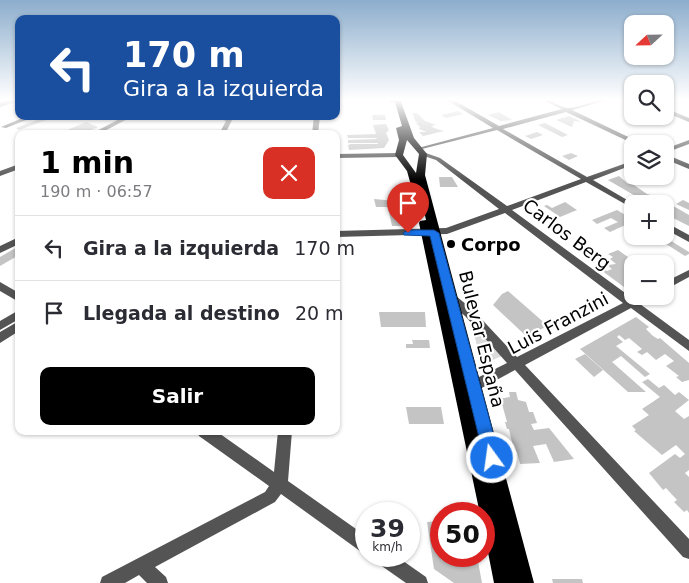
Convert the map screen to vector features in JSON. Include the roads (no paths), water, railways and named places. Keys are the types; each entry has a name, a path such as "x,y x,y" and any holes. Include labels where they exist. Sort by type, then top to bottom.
{"main road":[{"name":"Bulevar España","path":"401,126 403,136 413,153"},
{"name":"Bulevar España","path":"405,126 413,153 413,176 452,299 505,583"},
{"name":"Bulevar España","path":"430,233 467,386 524,583"}],"street":[{"path":"495,126 624,201"},
{"path":"340,156 413,153 505,126"},
{"path":"602,126 624,137"},
{"path":"674,148 689,142"},
{"name":"Carlos Berg","path":"413,153 438,159 624,297"},
{"path":"674,160 689,167"},
{"path":"340,234 430,233 447,231 624,166"},
{"path":"0,174 15,168"},
{"path":"674,230 689,239"},
{"path":"0,250 15,242"},
{"path":"674,281 689,273"},
{"path":"0,286 15,295"},
{"path":"452,299 469,313 689,551"},
{"name":"Luis Franzini","path":"467,386 516,365 628,305"},
{"name":"Carlos Berg","path":"635,305 689,346"},
{"path":"0,326 15,317"},
{"path":"0,338 15,328"},
{"path":"210,435 355,537"},
{"path":"108,583 270,497 280,484 285,435"},
{"path":"141,566 160,583"},
{"path":"397,567 420,583"}],"place":[{"name":"Corpo","path":"451,244"}]}
